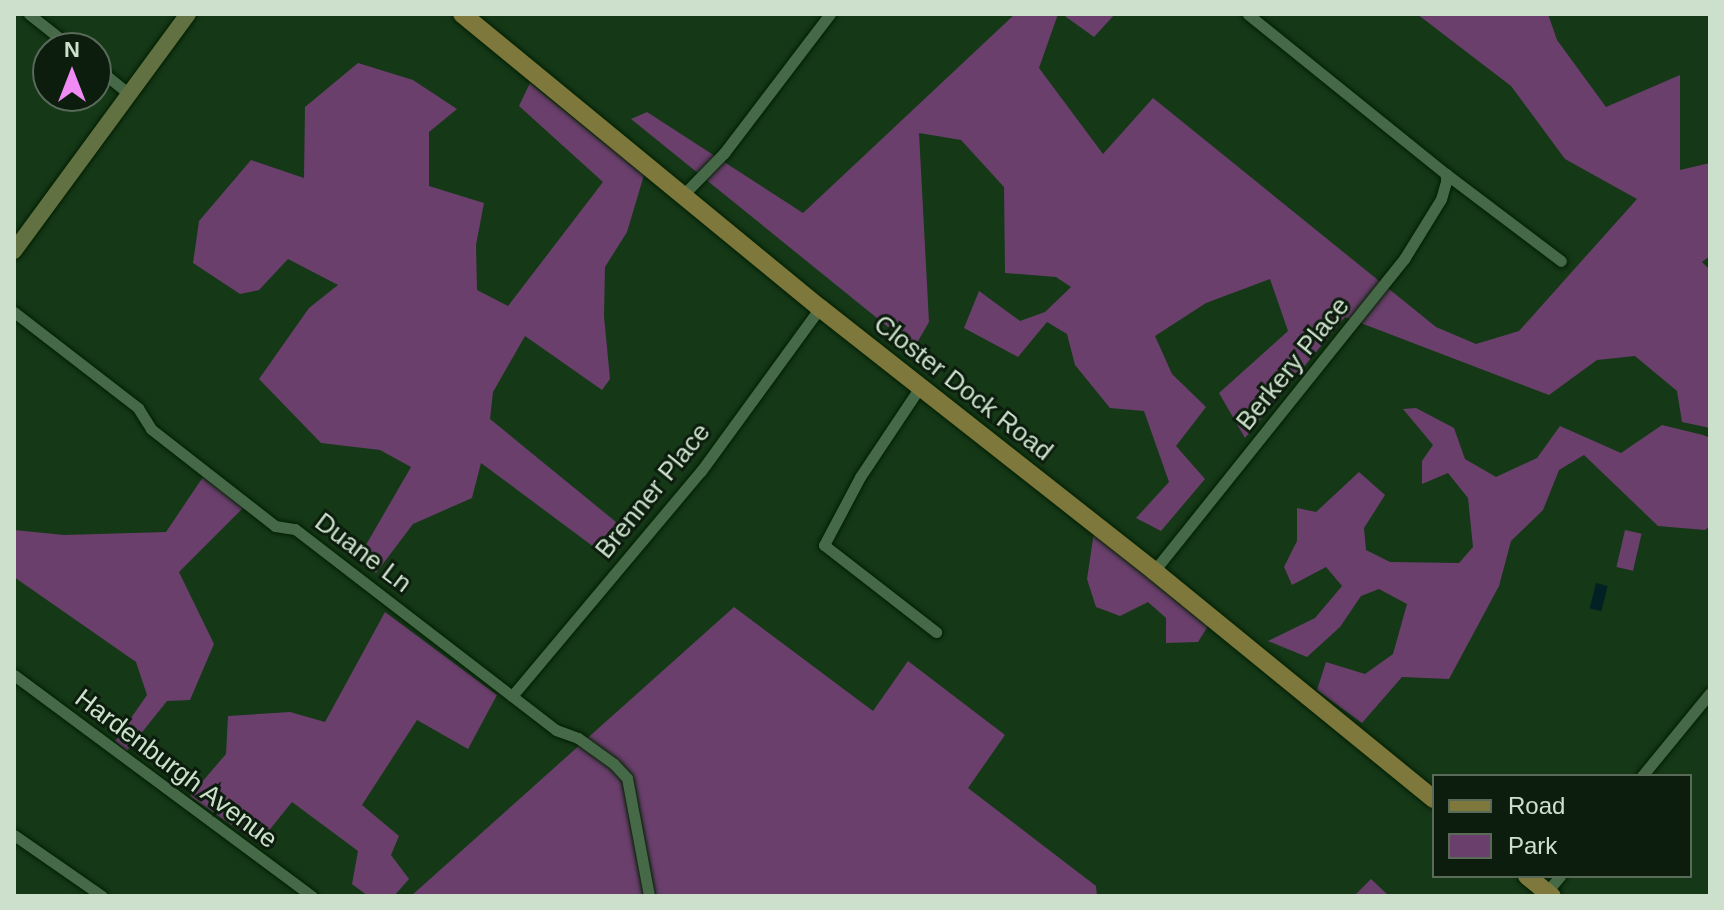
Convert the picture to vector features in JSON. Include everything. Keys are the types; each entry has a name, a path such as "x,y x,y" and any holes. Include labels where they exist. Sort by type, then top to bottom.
{"main road":[{"path":"14,251 188,14"},
{"name":"Closter Dock Road","path":"462,14 820,308 1154,571 1432,797"},
{"path":"1529,878 1547,895"}],"street":[{"path":"29,14 52,32"},
{"path":"682,196 724,153 830,14"},
{"path":"1248,14 1446,174 1561,261"},
{"path":"112,80 129,94"},
{"name":"Berkery Place","path":"1154,571 1404,259 1441,199 1446,174"},
{"name":"Brenner Place","path":"512,696 701,471 820,308"},
{"name":"Duane Ln","path":"14,312 138,408 151,429 275,526 295,529 556,730 578,738 614,764 627,778 649,896"},
{"path":"920,387 860,477 824,545 936,632"},
{"name":"Hardenburgh Avenue","path":"14,675 312,896"},
{"path":"1644,774 1710,693"},
{"path":"14,835 102,896"},
{"path":"1547,895 1559,878"}],"green space":[{"path":"1015,14 1058,14 1039,68 1103,154 1153,98 1436,327 1476,344 1519,331 1637,199 1565,159 1511,86 1417,14 1548,14 1557,40 1606,107 1680,75 1680,170 1710,163 1710,256 1702,262 1710,270 1710,428 1682,422 1677,391 1635,356 1597,360 1549,395 1345,317 1245,438 1219,393 1288,331 1270,279 1206,303 1155,336 1172,374 1206,407 1176,446 1205,479 1161,531 1136,518 1169,482 1144,411 1110,408 1075,365 1067,334 1047,322 1018,357 964,328 979,291 1020,321 1045,312 1071,287 1056,277 1005,273 1004,187 961,140 919,133 929,322 914,348 631,119 647,112 803,213"},
{"path":"1062,14 1115,14 1094,37"},
{"path":"358,63 413,80 457,109 429,132 429,186 484,203 476,245 477,290 508,306 603,182 519,106 530,83 644,175 627,232 605,267 604,316 610,379 602,390 525,336 493,392 490,419 616,522 606,556 481,463 472,498 413,524 376,573 359,557 411,467 380,450 321,443 259,379 309,308 338,285 288,259 259,290 240,294 193,263 199,221 251,160 304,178 305,107"},
{"path":"1416,408 1454,428 1465,459 1496,477 1537,458 1560,426 1621,453 1662,425 1703,435 1710,438 1710,526 1705,530 1658,526 1584,455 1559,470 1543,510 1511,541 1499,586 1449,679 1402,677 1362,723 1317,690 1326,662 1365,674 1393,654 1407,604 1379,589 1361,596 1340,627 1307,657 1268,641 1315,618 1342,586 1326,567 1292,585 1284,567 1297,541 1297,508 1316,512 1359,472 1385,495 1364,528 1366,550 1390,562 1459,563 1473,547 1468,498 1448,473 1422,484 1422,461 1433,445 1403,409"},
{"path":"203,477 244,507 179,572 214,644 190,700 167,701 127,751 115,741 147,695 136,662 14,577 14,530 64,535 166,532"},
{"path":"1625,530 1642,534 1633,571 1616,567"},
{"path":"1094,532 1210,623 1198,642 1166,643 1166,618 1148,602 1120,616 1096,607 1087,579"},
{"path":"734,607 873,711 908,661 1005,735 968,788 1096,886 1097,896 411,896"},
{"path":"385,612 497,695 468,749 417,720 362,805 399,836 391,855 409,879 394,896 368,896 352,884 358,851 292,802 258,844 190,796 226,754 228,716 290,712 325,722"},
{"path":"1371,879 1389,896 1354,896"}],"water":[{"path":"1596,583 1608,586 1601,611 1590,608"}]}
